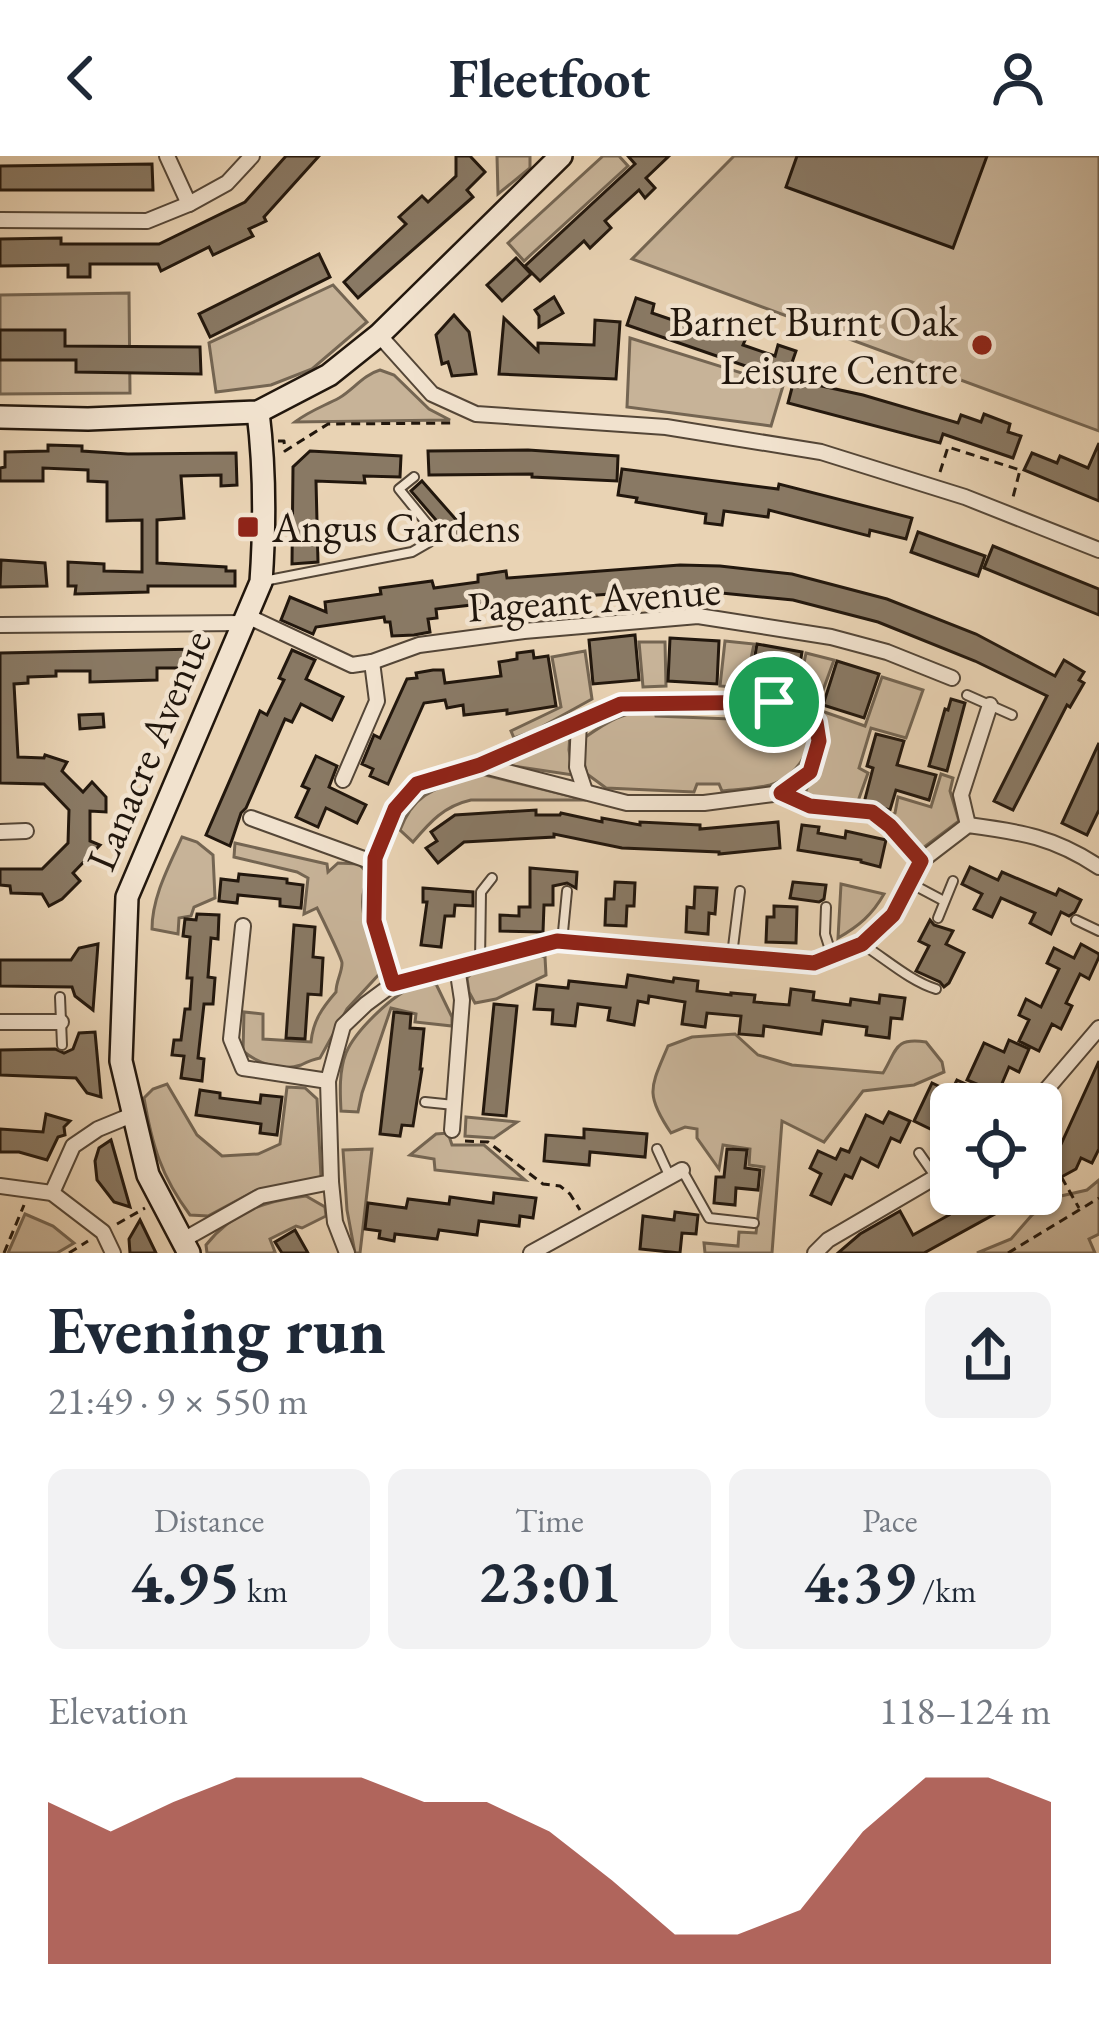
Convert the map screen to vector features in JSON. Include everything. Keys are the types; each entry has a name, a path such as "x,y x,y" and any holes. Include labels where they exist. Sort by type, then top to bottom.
{"street":[{"path":"167,156 189,204"},
{"path":"0,220 147,220 227,183 252,156"},
{"path":"0,417 88,419 258,412 328,375 379,335 557,157"},
{"path":"379,335 432,394 472,412 666,427 821,452 935,488 1099,550"},
{"name":"Lanacre Avenue","path":"186,1246 148,1175 121,1060 127,897 261,582 264,540 258,412"},
{"name":"Pageant Avenue","path":"373,662 440,642 698,616 831,637 887,652 952,678"},
{"path":"0,625 245,620 352,665 373,662 377,701 343,780"},
{"path":"393,984 374,921 375,863 395,809 417,784 480,765 621,704 774,702 802,708 816,722 819,741 810,772 781,793 704,803 626,803 480,765"},
{"path":"968,825 961,795 990,705"},
{"path":"579,721 577,766 585,791"},
{"path":"251,818 375,863"},
{"path":"347,1253 335,1222 328,1081 343,1026 393,984 562,942 814,963 862,944 893,915 921,861 968,825 1030,833 1099,867"},
{"path":"0,832 26,831"},
{"path":"243,926 231,1040 242,1068 328,1081"},
{"path":"452,1130 462,1000 458,967"},
{"path":"0,1022 61,1022"},
{"path":"1052,1083 1099,1028"},
{"path":"52,1193 73,1146 132,1114"},
{"path":"531,1253 676,1173"},
{"path":"186,1246 261,1196 331,1182"},
{"path":"815,1253 828,1240 930,1182"},
{"path":"0,1186 52,1193 103,1232 113,1253"}],"lane":[{"path":"261,582 412,552 438,537 399,489 414,477"},
{"path":"967,694 1012,715"},
{"path":"480,961 481,892 492,878"},
{"path":"938,917 952,881"},
{"path":"910,883 944,901"},
{"path":"562,942 566,891"},
{"path":"732,956 740,891"},
{"path":"826,907 825,934 832,956"},
{"path":"1076,920 1099,932"},
{"path":"862,944 917,983 936,989"},
{"path":"60,997 62,1045"},
{"path":"425,1102 454,1105"},
{"path":"657,1149 709,1218 754,1222"},
{"path":"919,1153 930,1168"}],"path":[{"path":"262,442 284,440 285,451 328,424 453,424 472,412"},
{"path":"935,488 948,447 1020,470 1008,514"},
{"path":"781,793 810,806 872,812 921,861"},
{"path":"452,1130 454,1140 488,1142 543,1184 560,1186 588,1222"},
{"path":"1062,1177 1080,1209"},
{"path":"4,1253 30,1190"},
{"path":"69,1253 161,1198"},
{"path":"1009,1253 1099,1198"}],"shaded area":[{"path":"497,156 530,156 530,168 498,194"},
{"path":"603,156 619,156 628,166 524,261 508,243"},
{"name":"Barnet Burnt Oak Leisure Centre","path":"734,156 1099,156 1099,431 632,259"},
{"path":"333,285 367,322 312,369 271,385 216,392 209,343"},
{"path":"129,293 130,393 0,394 0,295"},
{"path":"630,338 783,386 771,426 627,407"},
{"path":"380,370 394,375 429,409 450,420 295,422 339,398"},
{"path":"725,641 754,644 745,688 720,686"},
{"path":"639,642 665,642 666,686 643,687"},
{"path":"585,651 592,699 514,738 511,731 561,707 552,657"},
{"path":"806,653 834,660 818,704 797,697"},
{"path":"882,677 923,690 906,738 871,728 859,768 868,773 857,804 810,802 804,796 821,769 825,745 823,722 810,707 865,726"},
{"path":"731,710 802,717 807,748 797,767 770,785 722,791 719,784 697,784 694,792 606,788 587,774 584,738 617,718 655,711 656,716 730,719"},
{"path":"570,733 573,775 499,764"},
{"path":"480,774 586,800 471,800 445,811 413,842 400,830 422,798"},
{"path":"941,774 953,778 950,791 959,821 919,851 887,817 895,813 898,797 931,807"},
{"path":"182,837 213,855 215,898 194,907 191,916 179,918 178,934 152,929 158,893"},
{"path":"235,843 327,864 328,872 338,863 359,864 370,876 363,910 382,971 347,1009 320,1058 301,1065 270,1065 243,1051 244,1012 263,1014 263,1039 311,1042 319,1015 336,992 341,960 317,908 304,914 308,878 234,857"},
{"path":"841,884 884,894 864,919 838,938"},
{"path":"532,953 545,957 546,975 496,999 475,1003 467,978 475,970"},
{"path":"436,984 452,1026 415,1022 416,1014 391,1008 358,1112 341,1111 342,1067 358,1034 397,996 416,986"},
{"path":"735,1034 758,1055 792,1065 883,1073 902,1044 926,1042 944,1072 914,1085 863,1091 824,1142 782,1121 772,1253 705,1253 704,1243 738,1246 739,1232 756,1233 764,1167 749,1165 750,1149 723,1145 719,1169 697,1138 697,1129 685,1127 671,1133 654,1099 654,1081 668,1046 692,1037"},
{"path":"167,1084 197,1135 222,1156 258,1154 280,1144 287,1087 305,1088 317,1099 321,1177 255,1191 208,1216 190,1215 159,1160 144,1098"},
{"path":"466,1117 517,1122 494,1138 465,1136"},
{"path":"448,1133 452,1145 484,1145 525,1180 435,1170 434,1159 410,1155 436,1134"},
{"path":"372,1149 360,1253 355,1253 343,1150"},
{"path":"1099,1180 1099,1234 1089,1239 1095,1253 977,1253 1011,1239 1032,1215 1062,1215 1062,1196 1087,1190"},
{"path":"306,1196 325,1207 326,1216 270,1239 275,1252 207,1253 206,1245 216,1233 239,1216 263,1205"},
{"path":"25,1214 53,1226 74,1243 57,1253 8,1253"}],"building":[{"path":"286,156 319,156 264,217 266,221 249,229 253,236 213,255 209,247 161,271 158,264 90,264 90,277 68,277 68,265 0,266 0,239 159,244 245,202"},
{"path":"456,156 470,156 485,172 467,190 473,197 358,298 344,282 406,224 399,217 422,196 428,202 456,176"},
{"path":"628,156 669,156 646,178 655,188 645,198 639,190 605,221 611,228 590,248 584,241 540,281 525,266 635,164"},
{"name":"Barnet Burnt Oak Leisure Centre","path":"797,156 987,156 953,248 786,187"},
{"path":"152,164 153,190 0,190 0,166"},
{"path":"319,254 330,277 210,337 199,314"},
{"path":"516,258 531,274 502,301 487,285"},
{"path":"554,297 563,313 539,327 535,310"},
{"path":"636,298 654,304 652,313 728,339 729,331 746,338 743,345 775,356 778,345 796,351 786,380 627,325"},
{"path":"454,315 469,332 476,374 452,376 448,362 442,364 436,335"},
{"path":"504,318 538,351 538,343 594,345 595,320 620,322 616,379 499,374"},
{"path":"0,330 65,330 65,346 200,347 201,374 76,372 76,360 0,360"},
{"path":"794,380 958,423 961,415 981,422 984,414 1010,424 1008,432 1021,436 1013,458 943,434 940,443 788,403"},
{"path":"1099,443 1099,501 1024,470 1032,453 1057,463 1060,456 1088,468"},
{"path":"48,445 128,454 236,453 237,485 221,486 221,475 181,476 184,518 157,520 157,563 226,567 226,571 235,571 235,586 148,586 148,592 75,594 76,586 68,586 68,562 104,564 104,571 142,572 142,520 107,521 107,482 88,481 88,470 43,468 43,481 0,481 5,452 48,451"},
{"path":"528,450 618,456 617,481 532,474 429,475 428,451"},
{"path":"310,451 401,456 400,477 364,476 365,483 316,481 318,562 292,564 293,467"},
{"path":"622,469 778,489 779,484 912,518 906,539 870,530 869,536 769,510 768,517 724,511 722,525 705,523 706,514 618,495"},
{"path":"422,481 466,531 454,541 411,491"},
{"path":"918,532 985,556 978,576 911,552"},
{"path":"993,546 1099,589 1099,615 984,568"},
{"path":"1,560 45,563 47,586 0,587"},
{"path":"680,565 792,574 887,599 976,634 1055,676 1064,660 1084,672 1079,680 1084,683 1067,705 1013,810 994,801 1047,696 878,622 793,600 681,589 490,609 481,604 436,609 437,618 428,619 430,632 414,635 392,636 384,617 316,627 313,634 281,620 290,597 326,612 325,602 381,594 380,588 432,581 434,588 478,582 478,575 506,571 507,578"},
{"path":"635,635 639,680 593,684 589,640"},
{"path":"670,638 719,641 717,684 668,681"},
{"path":"757,644 802,652 795,695 749,689"},
{"path":"199,649 199,668 157,668 157,680 90,682 90,671 56,671 56,676 28,677 28,683 14,684 18,757 45,755 67,762 62,771 83,792 92,782 106,797 106,812 90,811 90,841 100,845 73,873 80,881 62,899 49,906 42,894 11,893 10,886 0,885 0,869 42,869 68,843 69,810 44,784 0,783 0,653"},
{"path":"292,650 315,660 306,679 343,697 332,720 301,704 292,722 285,719 230,846 206,835 260,711 267,715 284,680 279,678"},
{"path":"533,651 534,658 548,656 556,706 464,715 463,705 447,708 445,700 424,703 388,784 370,776 373,769 362,764 374,735 380,738 407,679 433,670 443,670 445,683 501,676 499,662"},
{"path":"837,661 879,674 864,718 823,705"},
{"path":"951,699 965,703 947,771 929,766"},
{"path":"103,714 104,727 80,729 79,715"},
{"path":"876,734 904,741 897,765 936,775 929,800 896,790 890,810 864,803"},
{"path":"1099,743 1099,810 1087,835 1062,823"},
{"path":"316,756 337,766 329,787 366,805 357,823 326,808 318,827 296,817 309,789 302,786"},
{"path":"536,810 536,815 561,813 602,822 602,818 640,825 700,825 700,829 778,822 780,848 719,854 622,848 554,834 464,842 438,863 426,848 437,841 431,832 455,815"},
{"path":"802,825 845,838 846,831 886,840 880,867 798,850"},
{"path":"970,867 998,880 1002,872 1056,895 1059,889 1081,900 1069,916 1061,912 1051,934 1030,923 1035,913 1001,898 992,917 974,909 982,894 962,884"},
{"path":"530,868 577,872 576,888 567,883 553,886 553,905 544,905 543,932 500,931 500,915 519,916 519,907 530,907"},
{"path":"239,874 303,885 301,908 280,906 280,899 238,895 237,903 219,901 221,879 238,881"},
{"path":"615,882 635,883 634,906 627,906 626,926 605,925 606,899 614,899"},
{"path":"793,882 826,885 824,899 790,898"},
{"path":"695,887 717,888 708,934 686,932 687,907 694,908"},
{"path":"423,888 473,892 473,906 455,905 454,916 445,916 441,947 421,945 427,902 423,902"},
{"path":"774,906 797,907 796,943 766,942 767,917 774,917"},
{"path":"197,914 219,915 218,939 211,938 208,977 215,978 213,1004 204,1004 198,1058 204,1059 202,1081 181,1078 184,1056 172,1055 174,1040 181,1040 185,1009 190,1009 190,937 183,936 185,919 196,920"},
{"path":"930,920 953,931 946,944 964,953 944,987 916,971 929,946 919,941"},
{"path":"294,925 315,927 313,957 323,958 321,995 308,994 305,1039 286,1038"},
{"path":"98,944 93,1010 75,996 72,987 0,986 0,960 71,960 79,948"},
{"path":"1081,944 1099,957 1089,979 1080,974 1066,1003 1072,1006 1061,1029 1052,1024 1039,1051 1019,1041 1029,1020 1019,1015 1026,999 1041,1007 1059,969 1047,963 1054,948 1074,958"},
{"path":"628,975 698,981 697,991 755,995 754,1002 789,1005 791,989 814,992 813,1000 850,1005 851,999 879,1003 880,995 905,998 902,1019 891,1018 889,1038 866,1035 867,1027 823,1021 821,1034 764,1026 763,1036 739,1034 741,1016 707,1013 705,1027 682,1024 685,1002 649,996 648,1003 638,1001 634,1025 608,1020 610,1008 578,1004 575,1026 552,1024 553,1010 534,1009 537,985 568,988 569,981 626,987"},
{"path":"494,1004 517,1006 506,1116 483,1114"},
{"path":"394,1012 411,1014 410,1028 424,1029 413,1126 402,1125 400,1136 380,1134"},
{"path":"95,1032 101,1097 87,1093 76,1078 0,1075 0,1050 64,1053 73,1049 79,1033"},
{"path":"1009,1040 1029,1049 1019,1072 1009,1067 1002,1083 967,1080 984,1043 1004,1052"},
{"path":"1099,1061 1099,1149 1092,1163 1081,1158 1076,1169 1062,1177 1062,1142"},
{"path":"930,1087 930,1129 914,1121"},
{"path":"200,1090 260,1103 261,1095 282,1097 277,1135 260,1133 261,1124 196,1115"},
{"path":"889,1112 910,1121 900,1142 891,1138 878,1167 861,1158 852,1178 845,1175 831,1204 811,1195 821,1174 810,1168 818,1151 836,1159 841,1149 849,1152 866,1115 883,1123"},
{"path":"46,1114 70,1121 47,1160 0,1152 0,1129 43,1132"},
{"path":"584,1129 647,1134 645,1157 590,1152 589,1165 544,1161 546,1135 584,1138"},
{"path":"111,1140 130,1207 114,1202 97,1180 99,1148"},
{"path":"727,1149 747,1150 745,1168 760,1170 758,1190 736,1188 735,1205 714,1203 716,1177 724,1177"},
{"path":"494,1193 536,1198 533,1218 520,1216 519,1226 479,1221 477,1235 439,1230 437,1239 395,1234 394,1241 379,1238 380,1231 365,1229 368,1203 406,1208 408,1199 449,1204 450,1197 493,1203"},
{"path":"900,1211 913,1235 949,1215 993,1215 924,1253 838,1253"},
{"path":"675,1212 698,1215 696,1234 682,1233 680,1253 640,1249 643,1216 674,1220"},
{"path":"140,1220 156,1253 130,1253 129,1239"},
{"path":"295,1230 308,1253 282,1253 275,1242"}],"place":[{"name":"Barnet Burnt Oak Leisure Centre","path":"982,345"},
{"name":"Angus Gardens","path":"248,527"}],"route":[{"path":"774,702 802,708 816,722 819,741 810,772 781,793 810,806 872,812 921,861 893,915 862,944 814,963 557,941 393,984 374,921 375,858 395,809 417,784 480,765 621,704 774,702"}]}
